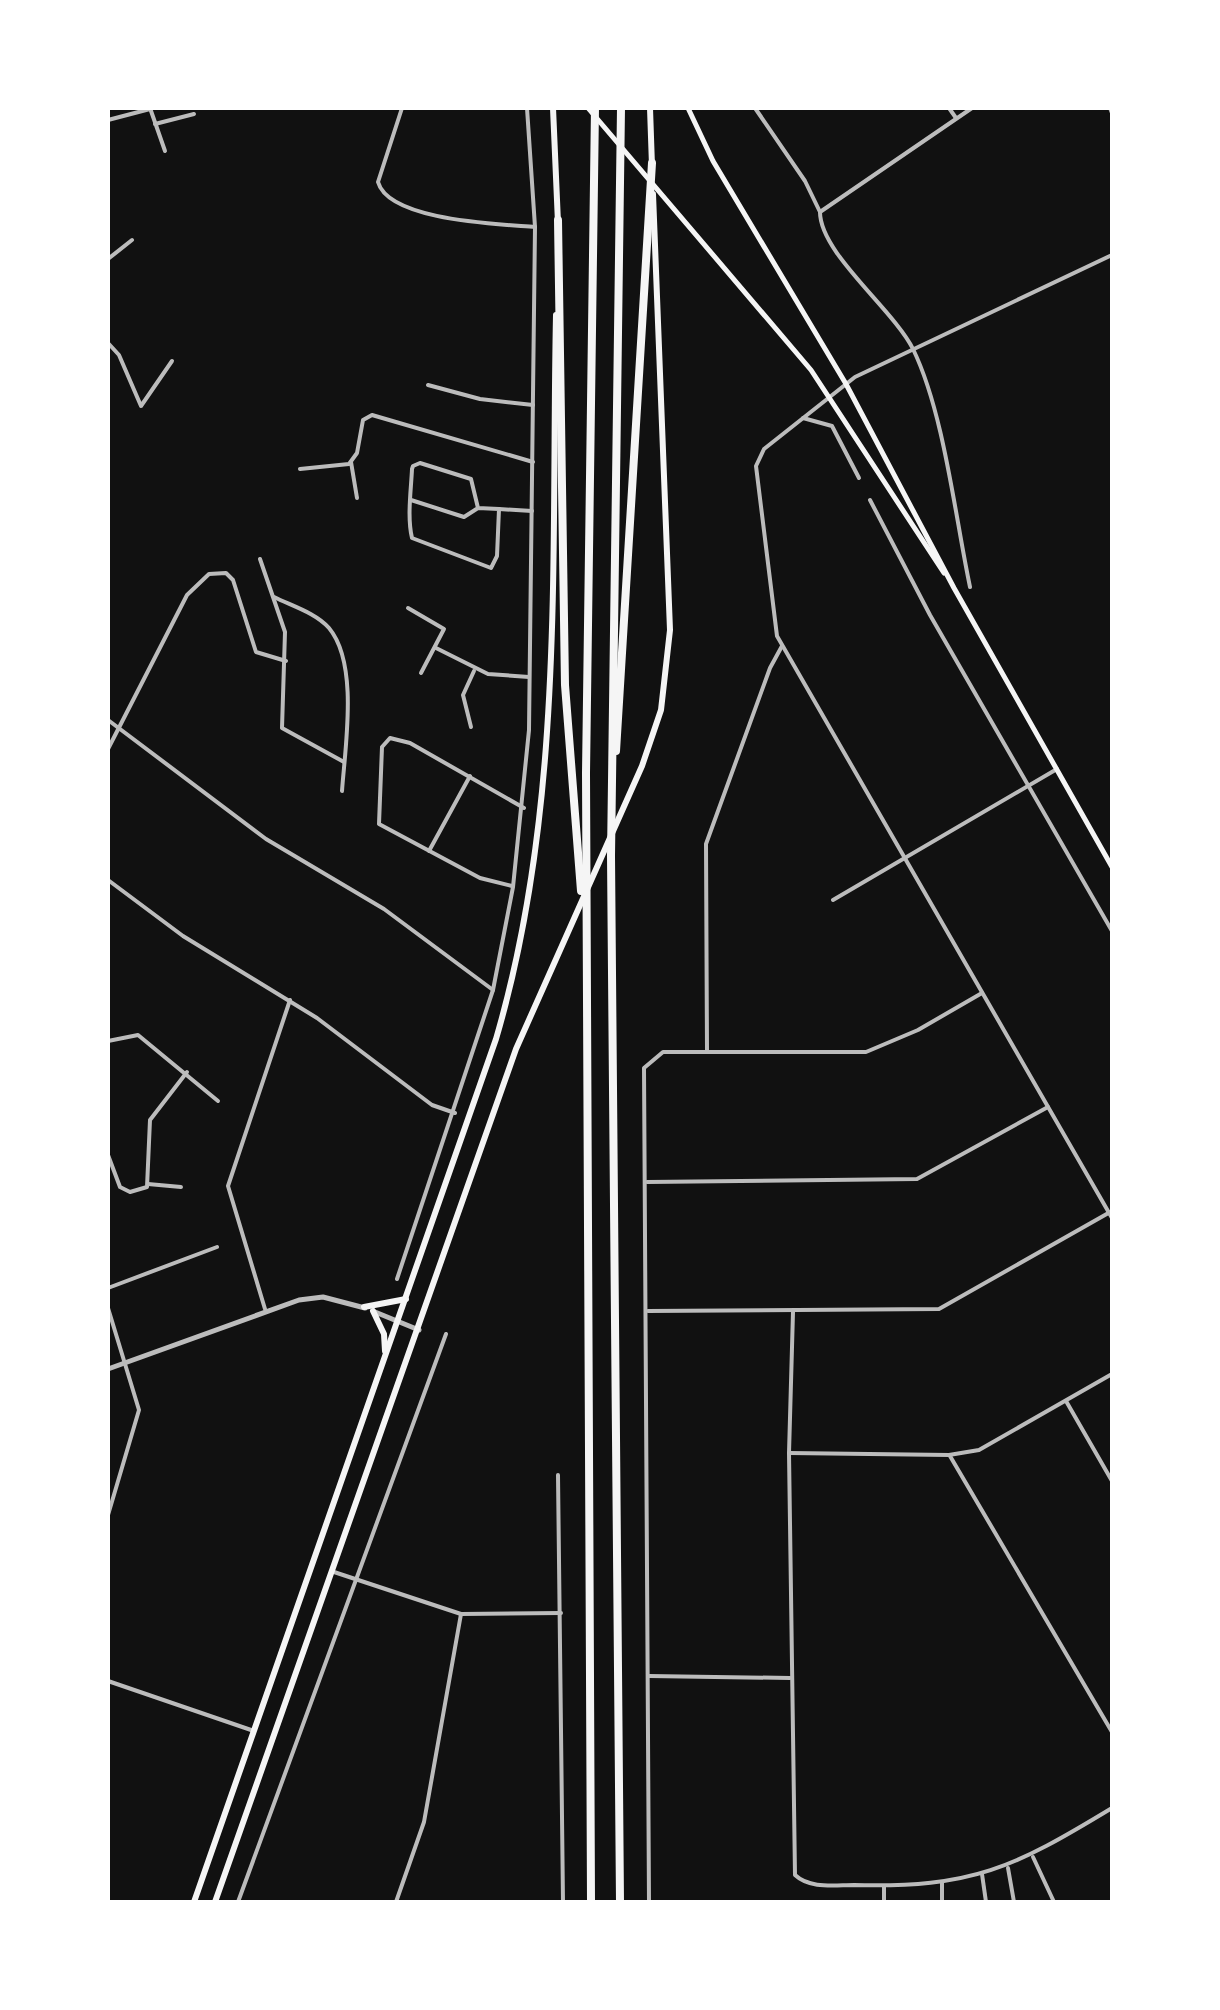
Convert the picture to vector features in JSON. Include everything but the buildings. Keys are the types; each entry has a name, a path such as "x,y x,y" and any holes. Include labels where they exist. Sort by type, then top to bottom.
{"highway":[{"path":"591,1902 586,940 592,108"},
{"path":"620,1902 610,856 622,108"},
{"path":"610,856 652,163"},
{"path":"558,220 564,686 586,940"}],"main road":[{"path":"194,1902 496,1039 534,867 548,730 558,220 553,108"},
{"path":"592,108 831,397 954,588"},
{"path":"215,1902 516,1050 554,956 642,766 660,710 670,641 650,108"},
{"path":"688,108 713,161 846,384 954,588 1112,866"},
{"path":"384,1362 384,1334 369,1310 406,1299"}],"street":[{"path":"108,120 150,108 165,151"},
{"path":"402,108 378,182 386,197 411,210 535,227"},
{"path":"397,1279 493,990 524,808 530,677 535,227 527,108"},
{"path":"755,108 806,181 820,212 821,226 912,348 934,418 970,587"},
{"path":"949,108 956,118"},
{"path":"820,212 972,108"},
{"path":"156,124 194,114"},
{"path":"108,260 132,240"},
{"path":"647,1311 939,1309 1112,1214 782,646 775,629 756,466 764,449 846,384 912,348 1112,255"},
{"path":"108,343 117,351 141,406 172,362"},
{"path":"428,385 480,399 533,405"},
{"path":"357,498 351,462 363,420 372,414 532,462"},
{"path":"803,418 832,426 859,478"},
{"path":"300,469 351,462"},
{"path":"478,508 470,480 420,463 412,469 410,528 415,541 486,568 494,566 499,509"},
{"path":"411,500 464,517 478,508 532,511"},
{"path":"870,500 930,615 1112,931"},
{"path":"260,559 285,632 282,728 344,762"},
{"path":"108,749 187,595 210,574 230,576 256,652 286,661"},
{"path":"274,597 326,624 340,646 346,702 342,791"},
{"path":"408,608 442,625 444,633 421,672"},
{"path":"707,1052 706,844 770,668 782,646"},
{"path":"436,648 475,669 530,677"},
{"path":"471,727 463,695 475,669"},
{"path":"108,720 266,839 384,910 493,990"},
{"path":"513,886 486,881 377,821 384,743 401,740 524,808"},
{"path":"832,900 1057,768"},
{"path":"429,851 470,776"},
{"path":"108,880 183,936 290,1000 432,1106 455,1113"},
{"path":"649,1902 643,1074 650,1059 663,1052 874,1050 982,993"},
{"path":"265,1309 228,1186 290,1000"},
{"path":"108,1042 138,1035 188,1072 218,1102"},
{"path":"148,1184 150,1120 188,1072"},
{"path":"645,1182 917,1179 1048,1107"},
{"path":"108,1155 124,1190 135,1192 148,1184 181,1187"},
{"path":"108,1288 218,1248"},
{"path":"108,1369 265,1309 315,1297 369,1310 419,1330"},
{"path":"108,1308 136,1396 138,1423 108,1514"},
{"path":"793,1312 789,1453 792,1872 809,1884 942,1884 1032,1856 1112,1808"},
{"path":"238,1902 446,1334"},
{"path":"789,1453 949,1456 998,1442 1112,1374"},
{"path":"1066,1400 1112,1481"},
{"path":"949,1456 1112,1732"},
{"path":"558,1475 563,1902"},
{"path":"334,1572 461,1614 560,1613"},
{"path":"396,1902 424,1822 461,1614"},
{"path":"648,1676 790,1678"},
{"path":"108,1681 254,1731"},
{"path":"1032,1856 1054,1902"},
{"path":"1008,1866 1014,1902"},
{"path":"982,1874 986,1902"},
{"path":"942,1884 942,1902"},
{"path":"884,1886 884,1902"}]}
